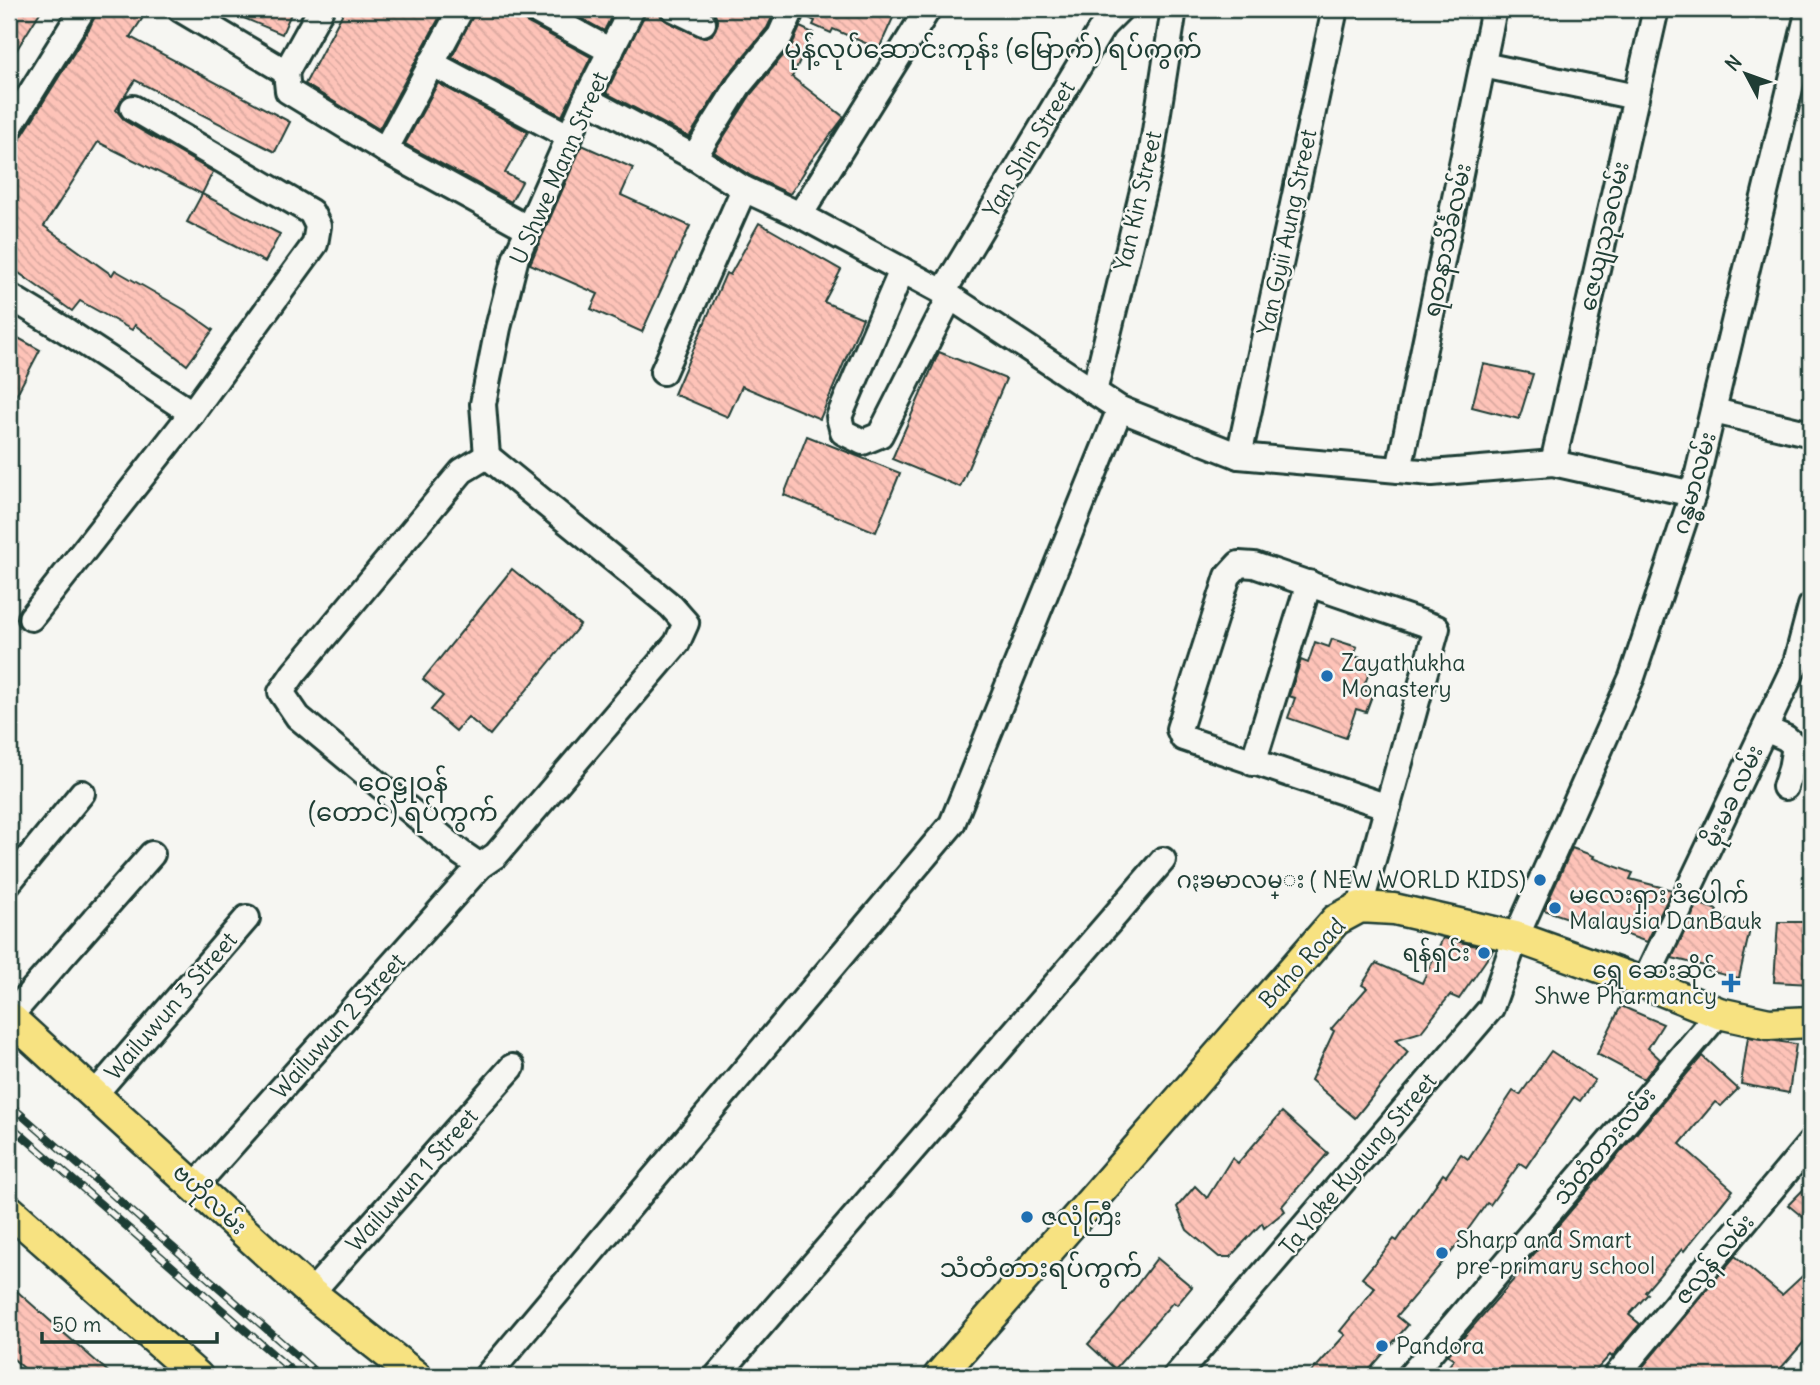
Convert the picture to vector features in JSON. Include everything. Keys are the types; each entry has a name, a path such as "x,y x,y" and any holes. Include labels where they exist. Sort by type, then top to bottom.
{"main road":[{"name":"Baho Road","path":"939,1376 1336,920 1360,907 1394,909 1516,937 1644,982 1718,1013 1769,1024 1811,1022"},
{"name":"ဗဟိုလမ်း","path":"9,1017 312,1293 416,1376"},
{"path":"9,1210 197,1376"}],"street":[{"path":"9,128 17,98 83,9"},
{"path":"180,9 286,72"},
{"path":"321,9 286,72 288,91 385,150 527,228"},
{"path":"385,150 461,9"},
{"path":"533,9 611,51"},
{"name":"U Shwe Mann Street","path":"487,456 483,404 516,257 586,99 632,9"},
{"path":"674,9 703,23"},
{"path":"694,158 739,85 780,36 792,9"},
{"path":"800,215 928,9"},
{"name":"Yan Shin Street","path":"902,270 839,417 843,432 863,442 880,435 947,295 1102,26 1120,9"},
{"name":"Yan Kin Street","path":"1094,392 1151,157 1174,9"},
{"name":"Yan Gyii Aung Street","path":"1239,456 1335,9"},
{"name":"ရတနာသိင်္ခလမ်း","path":"1399,470 1494,9"},
{"name":"ဇေယျသုခလမ်း","path":"1553,463 1656,9"},
{"name":"ဂန္ဓမာလမ်း","path":"1516,937 1632,677 1693,494 1809,9"},
{"path":"431,63 570,137"},
{"path":"1483,65 1636,97"},
{"path":"586,99 694,158 744,189 800,215 947,295 1120,409 1239,456 1432,473 1553,463 1693,494"},
{"path":"31,618 192,413 314,244 318,226 311,212 133,107"},
{"path":"663,372 744,189"},
{"path":"9,296 192,413"},
{"path":"487,1376 952,824 1120,409"},
{"path":"1714,411 1811,435"},
{"path":"480,866 298,717 281,692 462,471 487,456"},
{"name":"Wailuwun 2 Street","path":"195,1186 480,866 496,855 677,643 686,623 671,606 487,456"},
{"path":"1360,907 1388,807 1437,628 1254,565 1239,564 1228,576 1180,729 1183,738 1388,807"},
{"path":"1254,763 1309,583"},
{"name":"မိုးမခ လမ်း","path":"1644,982 1765,729 1804,665 1811,606"},
{"path":"1765,729 1786,738 1795,746 1785,787"},
{"path":"9,882 82,793"},
{"path":"9,1017 152,854"},
{"path":"717,1376 1163,860"},
{"name":"Wailuwun 3 Street","path":"95,1094 247,918"},
{"name":"Ta Yoke Kyaung Street","path":"1176,1376 1491,1008 1516,937"},
{"name":"သံတံတားလမ်း","path":"1410,1376 1718,1013"},
{"name":"Wailuwun 1 Street","path":"312,1293 512,1067"},
{"name":"ဇလွန် လမ်း","path":"1616,1376 1811,1142"}],"building":[{"path":"9,9 42,9 9,62"},
{"path":"98,9 126,9 142,19 130,37 290,122 275,152 135,80 116,110 125,121 213,172 202,194 98,142 44,226 112,275 115,270 185,310 213,330 187,365 135,325 132,330 80,301 72,311 9,266 9,157 90,27"},
{"path":"222,9 293,9 282,34"},
{"path":"345,9 444,9 379,129 305,84"},
{"path":"476,9 518,9 526,22 591,57 562,116 452,57"},
{"path":"564,9 615,9 604,31"},
{"path":"647,9 659,9 661,17 668,22 703,38 712,35 718,23 715,14 708,9 776,9 767,28 727,76 689,137 606,93"},
{"path":"807,9 897,9 879,49 833,29 831,33 813,25 815,21 805,16"},
{"path":"800,27 813,33 792,77 844,117 804,170 790,194 751,176 714,152 751,94 792,45"},
{"path":"438,83 528,132 505,173 522,182 511,202 405,144"},
{"path":"582,145 633,168 621,195 690,226 642,332 591,309 598,294 530,264"},
{"path":"202,194 280,234 265,262 187,222"},
{"path":"759,223 841,270 824,302 863,318 820,419 742,386 728,417 674,394 726,273 730,275"},
{"path":"9,333 40,350 9,409"},
{"path":"939,352 1006,379 960,487 892,459"},
{"path":"1483,364 1533,374 1519,419 1472,407"},
{"path":"807,436 900,473 876,532 784,495"},
{"path":"512,569 580,625 490,735 468,717 456,731 431,710 443,696 423,679"},
{"name":"Zayathukha Monastery","path":"1332,639 1357,647 1354,656 1373,662 1363,689 1373,693 1366,712 1356,709 1346,738 1288,718 1295,698 1289,696 1301,660 1308,663 1315,642 1329,647"},
{"path":"1572,848 1633,873 1630,879 1672,890 1647,942 1569,914 1568,918 1544,910"},
{"path":"1698,903 1717,910 1714,918 1751,925 1739,978 1708,971 1709,967 1672,958"},
{"path":"1778,922 1811,922 1811,984 1774,982"},
{"path":"1443,938 1493,950 1459,999 1450,995 1421,1032 1395,1040 1408,1052 1355,1118 1311,1080 1334,1031 1331,1029 1367,988 1362,985 1376,963 1422,983"},
{"path":"1621,1006 1663,1024 1648,1048 1660,1059 1644,1079 1597,1054"},
{"path":"1748,1037 1796,1044 1789,1093 1741,1084"},
{"path":"1551,1051 1595,1080 1580,1101 1574,1097 1526,1167 1520,1163 1490,1205 1487,1203 1454,1249 1397,1316 1408,1325 1364,1376 1308,1376 1345,1335 1340,1331 1375,1288 1362,1278 1394,1239 1397,1241 1443,1174 1446,1176 1461,1154 1468,1159 1513,1091 1520,1095"},
{"path":"1702,1056 1738,1089 1721,1106 1715,1102 1680,1144 1733,1190 1684,1251 1682,1249 1645,1292 1648,1294 1629,1315 1640,1324 1612,1357 1610,1355 1591,1376 1441,1376 1454,1359 1448,1355"},
{"path":"1282,1112 1328,1153 1282,1206 1285,1211 1264,1228 1262,1223 1230,1257 1219,1257 1187,1230 1177,1207 1195,1186 1207,1198 1232,1158 1238,1163"},
{"path":"1811,1182 1811,1224 1788,1205"},
{"path":"1735,1256 1782,1295 1811,1268 1811,1334 1774,1376 1635,1376"},
{"path":"1157,1258 1192,1287 1177,1305 1173,1302 1115,1369 1088,1344 1114,1315"},
{"path":"9,1284 113,1376 33,1376 9,1355"}],"railway":[{"path":"9,1104 320,1376"},
{"path":"9,1124 298,1376"}],"place":[{"name":"Zayathukha Monastery","path":"1327,676"},
{"name":"ဂႏၶမာလမ္း ( NEW WORLD KIDS)","path":"1540,880"},
{"name":"မလေးရှား ဒံပေါက် Malaysia DanBauk","path":"1555,908"},
{"name":"ရန်ရှင်း","path":"1484,953"},
{"name":"ရွှေ ဆေးဆိုင် Shwe Pharmancy","path":"1731,983"},
{"name":"ဇလုံကြီး","path":"1027,1217"},
{"name":"Sharp and Smart pre-primary school","path":"1442,1253"},
{"name":"Pandora","path":"1382,1346"}],"district":[{"name":"မုန့်လုပ်ဆောင်းကုန်း (မြောက်) ရပ်ကွက်","path":"993,49"},
{"name":"ဝေဠုဝန် (တောင်) ရပ်ကွက်","path":"403,797"},
{"name":"သံတံတားရပ်ကွက်","path":"1041,1268"}]}
